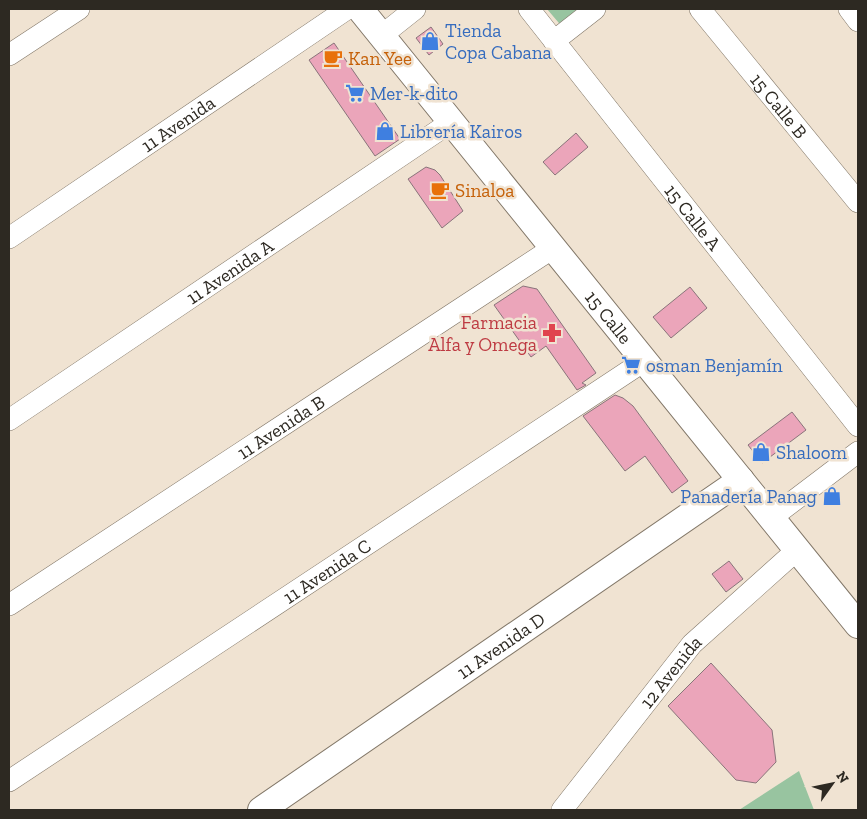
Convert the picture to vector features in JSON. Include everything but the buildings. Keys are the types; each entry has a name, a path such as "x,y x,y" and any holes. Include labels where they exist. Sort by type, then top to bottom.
{"street":[{"path":"9,55 79,9"},
{"name":"11 Avenida","path":"9,238 347,9"},
{"name":"15 Calle","path":"360,9 858,625"},
{"path":"381,36 415,9"},
{"name":"15 Calle A","path":"529,9 858,426"},
{"path":"554,41 595,9"},
{"name":"15 Calle B","path":"700,9 858,202"},
{"path":"849,9 858,21"},
{"name":"11 Avenida A","path":"9,420 451,122"},
{"name":"11 Avenida B","path":"9,605 553,248"},
{"name":"11 Avenida C","path":"9,781 644,361"},
{"path":"771,518 858,452"},
{"name":"11 Avenida D","path":"261,810 741,480"},
{"name":"12 Avenida","path":"562,810 692,644 798,550"}],"green space":[{"path":"547,9 590,9 564,29"},
{"path":"799,771 814,810 739,810"}],"place":[{"name":"Tienda Copa Cabana","path":"430,41"},
{"name":"Kan Yee","path":"333,58"},
{"name":"Mer-k-dito","path":"355,93"},
{"name":"Librería Kairos","path":"385,131"},
{"name":"Sinaloa","path":"440,190"},
{"name":"Farmacia Alfa y Omega","path":"552,333"},
{"name":"osman Benjamín","path":"631,365"},
{"name":"Shaloom","path":"761,452"},
{"name":"Panadería Panag","path":"832,496"}]}
